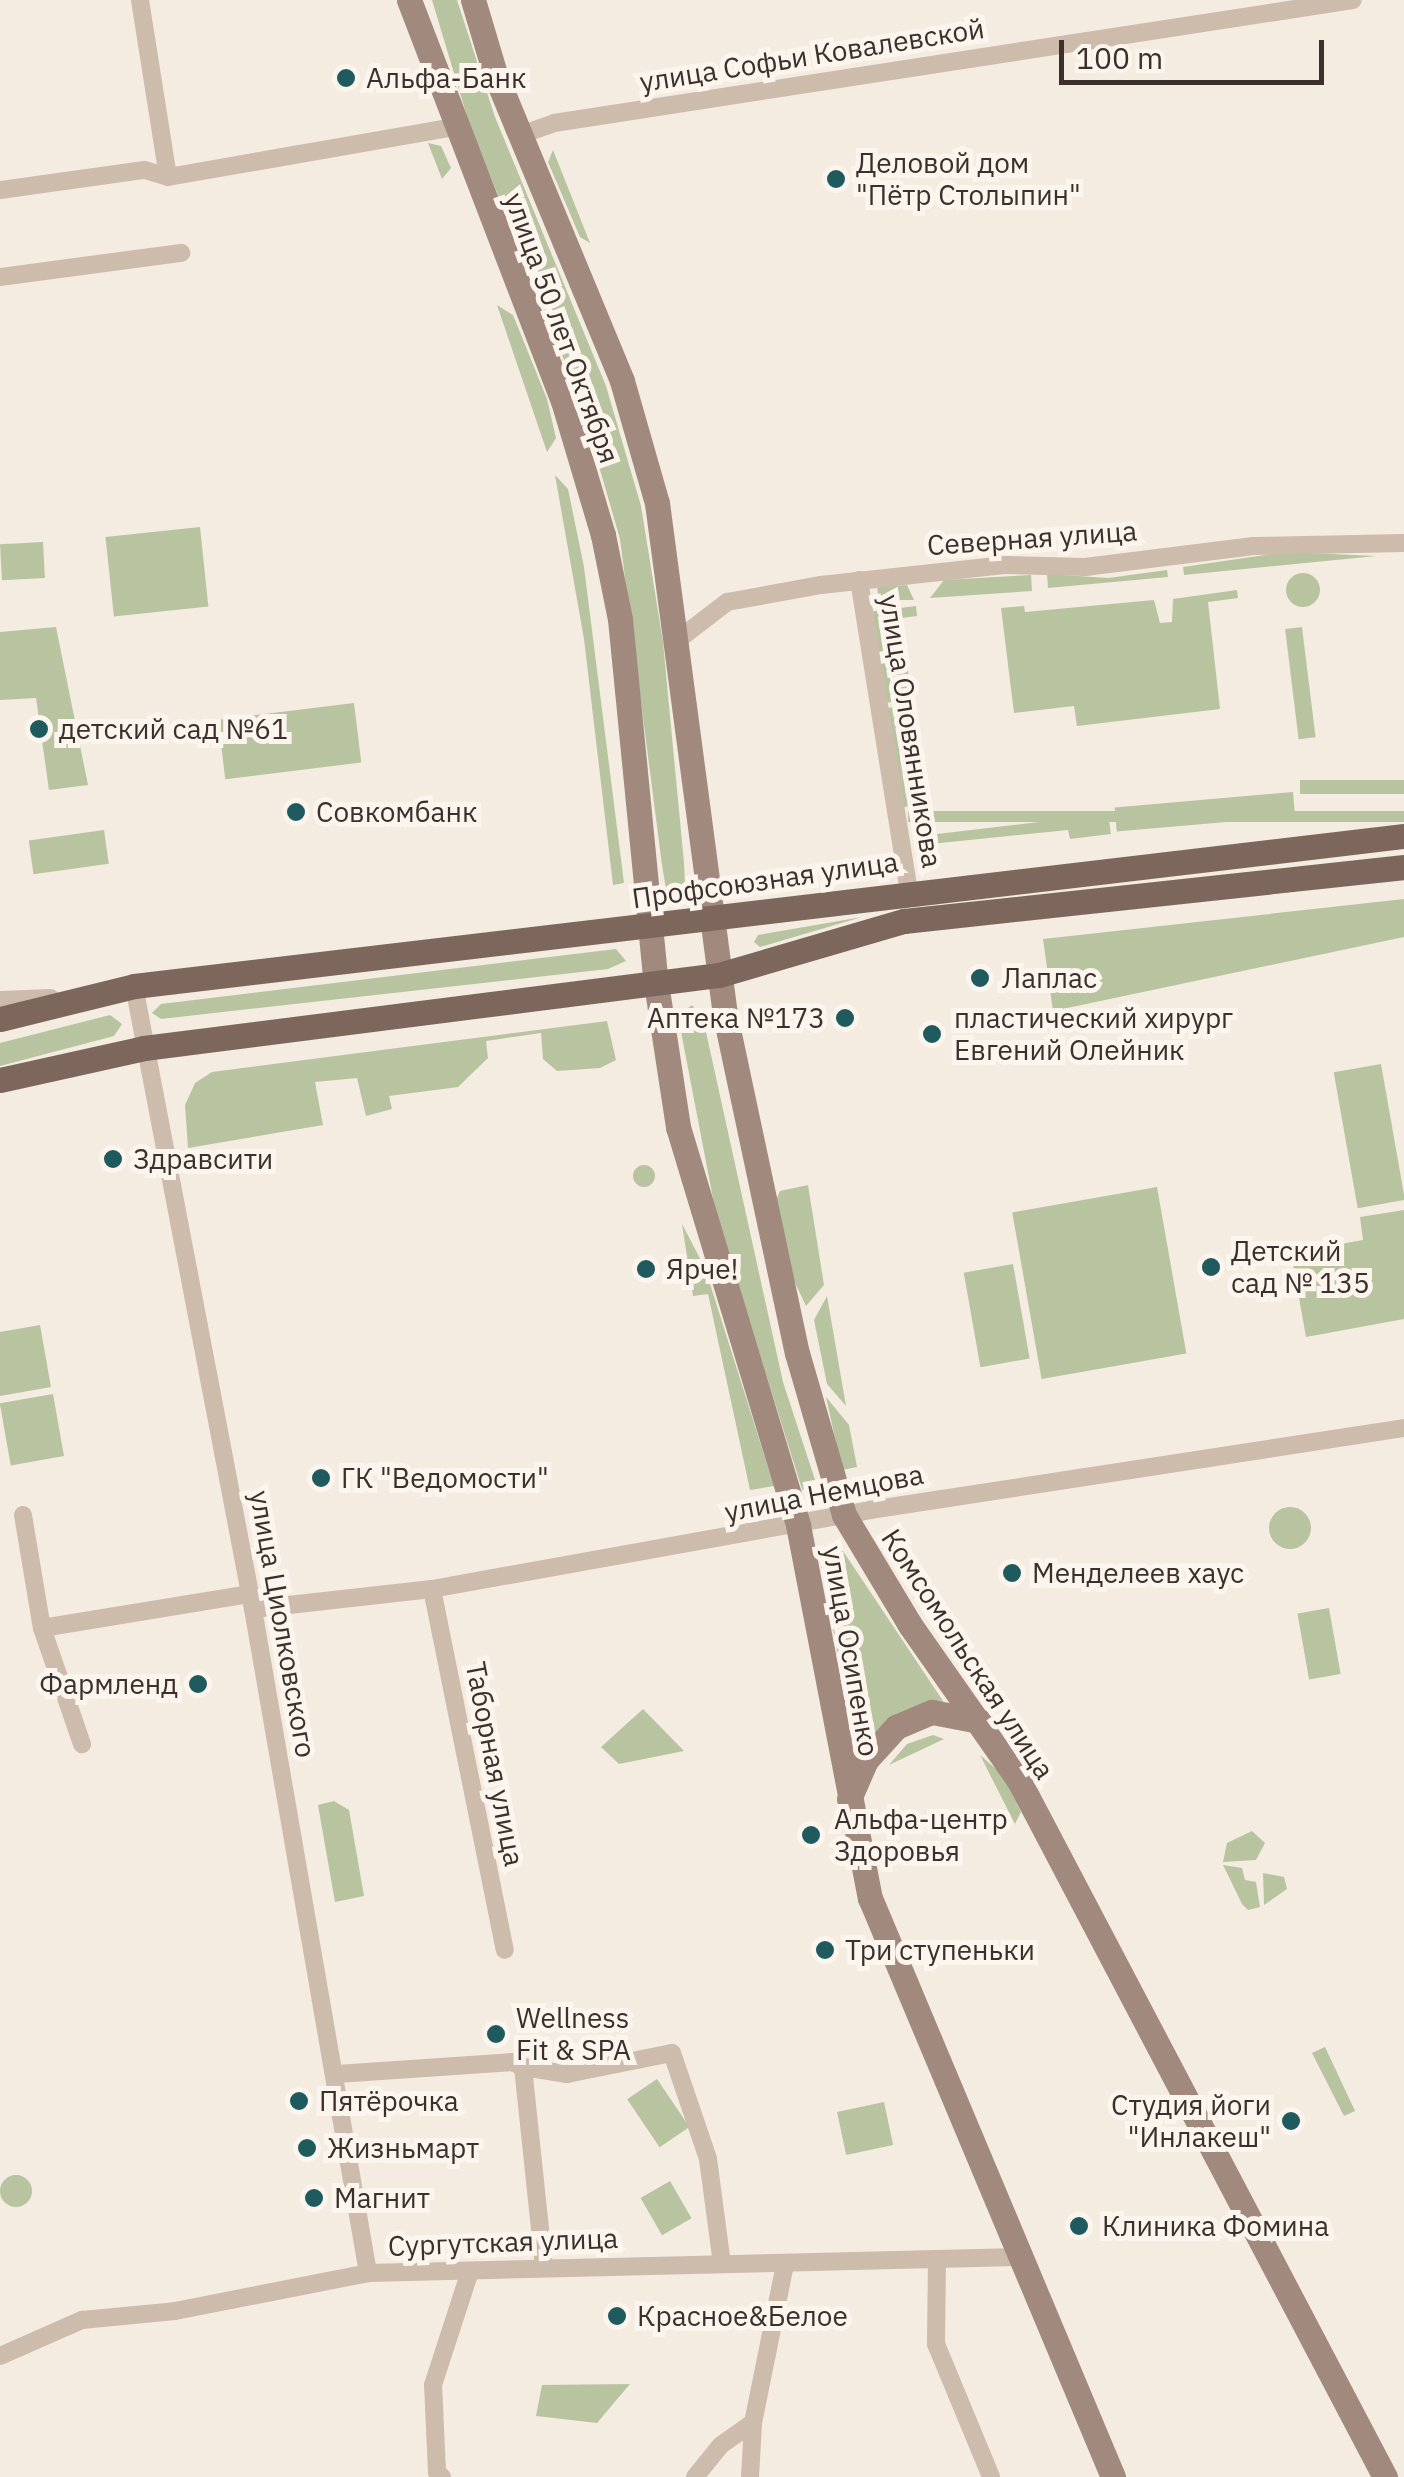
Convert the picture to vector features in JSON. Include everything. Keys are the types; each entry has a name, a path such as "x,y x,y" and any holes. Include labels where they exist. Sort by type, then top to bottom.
{"main road":[{"name":"улица 50 лет Октября","path":"409,0 454,126 563,401 603,534 620,619 656,983"},
{"name":"улица 50 лет Октября","path":"473,0 520,135 622,382 657,503 679,639 718,975"},
{"name":"Профсоюзная улица","path":"0,1019 64,1000 134,986 651,926 908,891 1404,836"},
{"path":"0,1080 144,1048 718,975 904,921 1404,867"},
{"name":"Комсомольская улица","path":"718,975 797,1353 844,1515 874,1572 1018,1779 1385,2477"},
{"name":"улица Осипенко","path":"656,983 678,1127 798,1525 848,1801 870,1898 1113,2477"},
{"path":"848,1801 866,1760 896,1727 932,1712 979,1721"}],"street":[{"path":"140,0 168,177"},
{"name":"улица Софьи Ковалевской","path":"520,135 554,123 1353,0"},
{"path":"0,190 144,170 168,177 454,126"},
{"path":"0,277 182,253"},
{"name":"Северная улица","path":"679,639 727,602 859,580 1006,565 1084,566 1254,546 1404,543"},
{"name":"улица Оловянникова","path":"859,580 908,891"},
{"name":"улица Циолковского","path":"134,986 252,1601 368,2274"},
{"path":"0,1002 64,1000"},
{"name":"улица Немцова","path":"42,1628 252,1601 432,1589 844,1515 1404,1428"},
{"path":"22,1515 42,1628 82,1744"},
{"name":"Таборная улица","path":"432,1589 505,1950"},
{"path":"336,2074 512,2062 567,2074 672,2053 708,2159 722,2264"},
{"path":"523,2067 544,2268"},
{"name":"Сургутская улица","path":"0,2356 82,2320 174,2311 368,2274 1020,2256"},
{"path":"938,2260 936,2344 990,2477"},
{"path":"750,2477 753,2423 785,2265"},
{"path":"442,2477 436,2472 432,2385 470,2271"},
{"path":"695,2477 721,2445 753,2423"}],"green space":[{"path":"432,0 457,0 495,117 606,386 641,506 663,642 684,863 685,885 678,893 666,889 662,865 620,539 579,397 469,123"},
{"path":"428,143 441,146 451,168 442,179"},
{"path":"553,150 590,243 580,237 548,162"},
{"path":"497,305 513,315 547,399 556,438 547,452"},
{"path":"555,475 568,489 584,567 624,883 613,885 584,639"},
{"path":"200,527 208,607 114,616 106,537"},
{"path":"43,542 45,578 2,580 0,544"},
{"path":"1286,552 1376,556 1184,575 1183,567"},
{"path":"1167,570 1168,577 1048,588 1047,574 1108,578"},
{"path":"1303,573 1315,578 1320,590 1315,602 1303,607 1291,602 1286,590 1291,578"},
{"path":"1031,575 1032,591 930,598 944,580"},
{"path":"907,585 914,600 879,600 877,587"},
{"path":"1237,590 1238,598 1208,602 1220,709 1077,726 1074,706 1014,713 1001,608 1024,606 1025,612 1154,600 1160,623 1172,622 1173,599"},
{"path":"916,606 917,616 902,618 911,699 885,703 868,612"},
{"path":"56,627 88,785 49,790 36,698 0,700 0,632"},
{"path":"1302,627 1316,737 1299,739 1285,629"},
{"path":"354,703 361,763 225,779 218,720"},
{"path":"908,705 916,805 904,807 887,708"},
{"path":"1300,780 1404,780 1404,794 1300,794"},
{"path":"1293,792 1295,816 1117,832 1115,808"},
{"path":"908,811 1404,811 1404,822 908,822"},
{"path":"1108,814 1111,834 1070,839 1068,830 921,845 920,836"},
{"path":"104,830 109,864 33,874 29,841"},
{"path":"1404,899 1404,937 1053,1011 1043,939"},
{"path":"862,917 760,947 754,942 758,935"},
{"path":"616,949 626,961 608,969 161,1019 152,1013 161,1004"},
{"path":"692,1005 704,1023 783,1382 817,1486 811,1494 802,1489 716,1214 678,1016"},
{"path":"110,1015 122,1024 114,1036 0,1066 0,1043"},
{"path":"607,1021 616,1060 600,1068 557,1071 543,1059 541,1033 486,1041 488,1058 458,1087 389,1096 392,1109 366,1116 357,1078 315,1082 323,1125 188,1148 185,1105 195,1083 212,1072"},
{"path":"1381,1064 1404,1200 1358,1208 1334,1072"},
{"path":"640,1165 648,1165 655,1176 648,1187 640,1187 633,1180 633,1172"},
{"path":"808,1185 824,1285 806,1306 789,1270 775,1202 780,1191"},
{"path":"1157,1187 1186,1353 1042,1379 1012,1213"},
{"path":"1404,1210 1404,1319 1306,1337 1291,1253 1363,1240 1360,1217"},
{"path":"682,1224 705,1268 774,1486 750,1490 708,1294 693,1296"},
{"path":"1013,1264 1030,1359 980,1367 964,1273"},
{"path":"827,1296 846,1406 827,1384 814,1320"},
{"path":"40,1325 51,1387 0,1396 0,1332"},
{"path":"53,1394 64,1456 11,1465 0,1403"},
{"path":"826,1397 849,1425 857,1467 842,1470"},
{"path":"1290,1507 1305,1513 1311,1528 1305,1543 1290,1549 1275,1543 1269,1528 1275,1513"},
{"path":"829,1545 841,1548 945,1704 858,1762 820,1560"},
{"path":"1329,1608 1341,1674 1309,1680 1297,1614"},
{"path":"643,1709 684,1751 619,1764 601,1747"},
{"path":"933,1735 944,1739 889,1765 907,1744"},
{"path":"980,1755 1003,1775 1021,1812 1015,1824"},
{"path":"334,1801 349,1810 364,1896 335,1902 318,1805"},
{"path":"1252,1831 1265,1843 1256,1860 1223,1862 1227,1843"},
{"path":"1223,1865 1242,1868 1245,1880 1256,1882 1260,1907 1248,1910 1242,1904"},
{"path":"1263,1873 1284,1877 1287,1889 1264,1905"},
{"path":"1325,2047 1355,2111 1344,2116 1312,2053"},
{"path":"657,2079 689,2127 660,2147 627,2099"},
{"path":"884,2102 893,2145 846,2155 837,2112"},
{"path":"16,2175 27,2180 32,2191 27,2202 16,2207 5,2202 0,2191 5,2180"},
{"path":"670,2181 691,2218 662,2235 641,2198"},
{"path":"630,2384 597,2423 536,2416 542,2385"}],"place":[{"name":"Альфа-Банк","path":"346,78"},
{"name":"Деловой дом \"Пётр Столыпин\"","path":"836,179"},
{"name":"детский сад №61","path":"39,729"},
{"name":"Совкомбанк","path":"296,812"},
{"name":"Лаплас","path":"980,978"},
{"name":"Аптека №173","path":"845,1018"},
{"name":"пластический хирург Евгений Олейник","path":"932,1034"},
{"name":"Здравсити","path":"113,1159"},
{"name":"Детский сад № 135","path":"1211,1267"},
{"name":"Ярче!","path":"646,1269"},
{"name":"ГК \"Ведомости\"","path":"321,1478"},
{"name":"Менделеев хаус","path":"1012,1573"},
{"name":"Фармленд","path":"198,1684"},
{"name":"Альфа-центр Здоровья","path":"811,1835"},
{"name":"Три ступеньки","path":"825,1950"},
{"name":"Wellness Fit & SPA","path":"496,2034"},
{"name":"Пятёрочка","path":"299,2101"},
{"name":"Студия йоги \"Инлакеш\"","path":"1291,2121"},
{"name":"Жизньмарт","path":"307,2148"},
{"name":"Магнит","path":"314,2198"},
{"name":"Клиника Фомина","path":"1079,2226"},
{"name":"Красное&Белое","path":"617,2316"}]}
